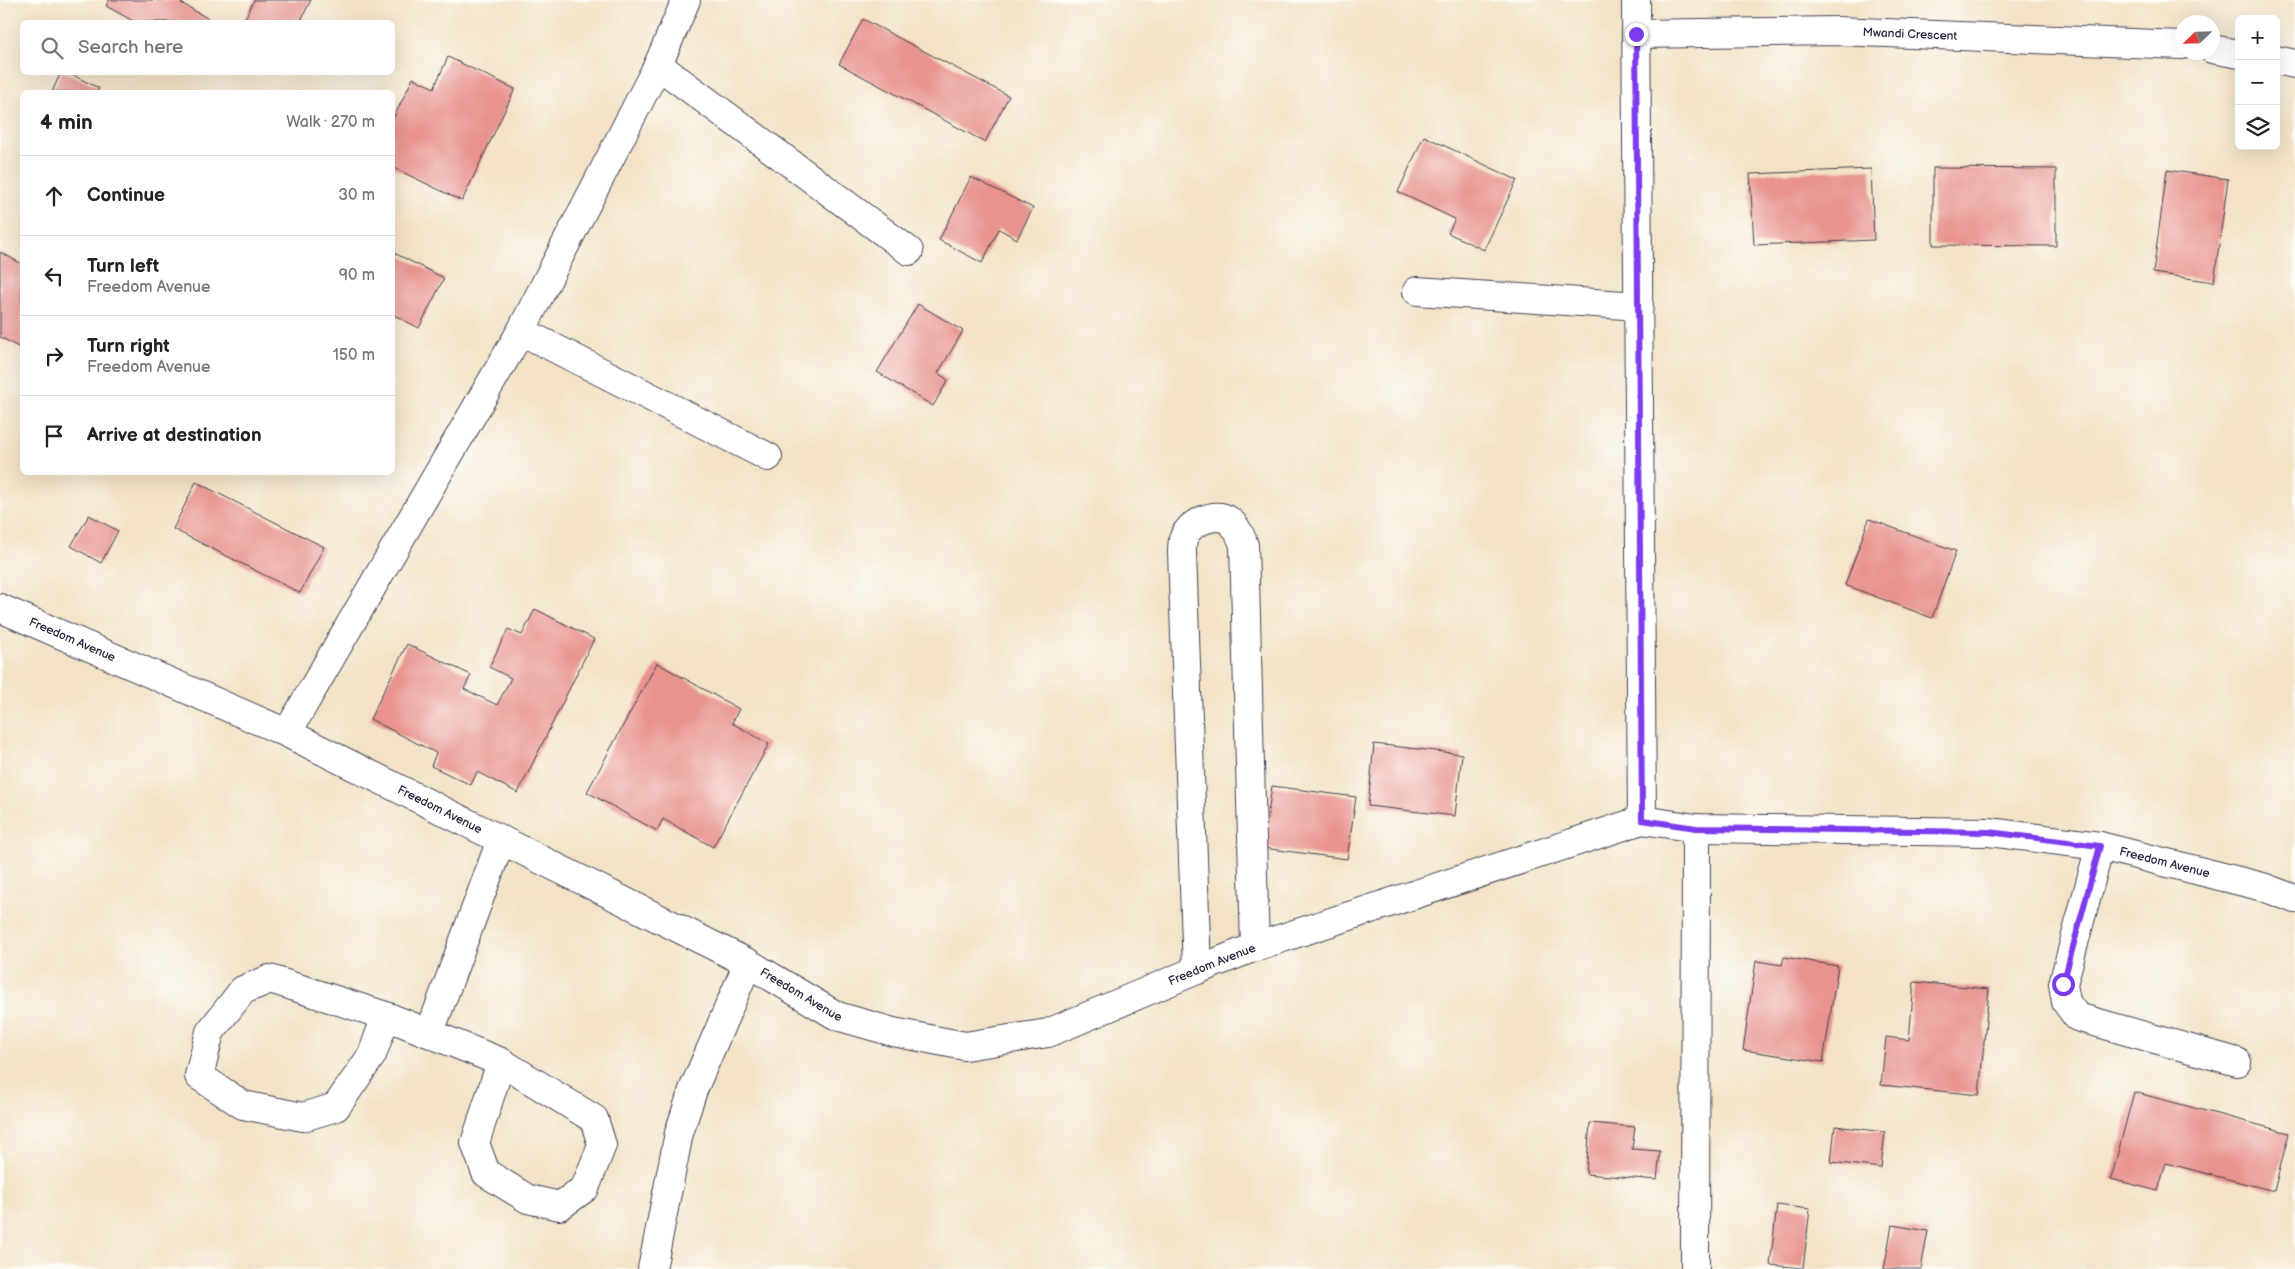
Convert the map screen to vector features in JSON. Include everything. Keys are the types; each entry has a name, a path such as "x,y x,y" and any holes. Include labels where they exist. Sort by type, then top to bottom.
{"street":[{"path":"287,733 522,331 658,65 686,0"},
{"path":"1636,0 1642,820"},
{"name":"Mwandi Crescent","path":"1636,34 1837,31 2175,45"},
{"path":"2220,50 2235,53"},
{"path":"2280,61 2295,64"},
{"path":"658,65 909,251"},
{"path":"1417,291 1639,306"},
{"path":"522,331 768,457"},
{"path":"1197,970 1182,552 1183,537 1194,524 1213,516 1227,518 1239,530 1244,545 1255,947"},
{"name":"Freedom Avenue","path":"0,608 287,733 748,964 837,1016 893,1032 965,1046 1048,1033 1255,947 1642,820 1696,828 1989,832 2100,846 2264,887 2295,899"},
{"path":"1695,1269 1696,828"},
{"path":"430,1032 501,840"},
{"path":"2100,846 2063,984 2066,1002 2078,1017 2238,1062"},
{"path":"652,1269 678,1133 693,1090 748,964"},
{"path":"386,1016 372,1055 336,1107 303,1117 243,1105 199,1076 210,1032 244,990 270,978 386,1016 501,1062 594,1119 602,1145 585,1188 560,1206 528,1199 486,1174 475,1143 501,1062"}],"building":[{"path":"109,0 183,0 181,3 211,20 131,20 106,6"},
{"path":"254,0 311,0 301,20 244,20"},
{"path":"863,19 1009,96 985,142 839,64"},
{"path":"448,57 515,89 462,201 395,168 395,115 413,78 434,88"},
{"path":"60,75 72,75 99,88 98,90 53,90"},
{"path":"1424,136 1517,180 1484,250 1448,233 1455,219 1398,192"},
{"path":"1933,168 2056,169 2056,246 1933,245"},
{"path":"1871,169 1874,240 1754,245 1750,174"},
{"path":"2167,170 2228,179 2214,282 2153,273"},
{"path":"971,177 1033,208 1017,239 999,229 982,263 939,240"},
{"path":"0,252 20,263 20,348 0,337"},
{"path":"395,254 444,278 419,328 395,316"},
{"path":"918,304 963,331 938,373 948,380 933,406 877,372"},
{"path":"196,482 324,547 300,593 173,529"},
{"path":"89,515 118,531 101,563 71,546"},
{"path":"1869,519 1956,551 1932,618 1845,585"},
{"path":"535,609 594,639 518,793 477,772 471,785 431,766 436,753 370,719 407,644 471,675 464,689 497,705 511,678 489,667 508,629 522,635"},
{"path":"657,663 739,709 732,723 769,744 713,847 663,819 657,831 587,792"},
{"path":"1374,744 1462,754 1455,816 1368,806"},
{"path":"1272,786 1356,797 1347,859 1263,848"},
{"path":"1784,957 1838,966 1823,1062 1743,1050 1756,961 1782,965"},
{"path":"1914,982 1989,989 1979,1095 1881,1085 1886,1037 1909,1040"},
{"path":"2134,1092 2289,1133 2274,1191 2166,1163 2158,1191 2111,1179"},
{"path":"1590,1123 1635,1127 1632,1149 1660,1151 1657,1180 1586,1174"},
{"path":"1835,1126 1885,1132 1881,1168 1831,1162"},
{"path":"1777,1205 1810,1209 1803,1268 1770,1265"},
{"path":"1892,1225 1928,1231 1921,1269 1884,1269"}],"route":[{"path":"1636,34 1642,820 1696,828 1989,832 2100,846 2063,984"}]}
